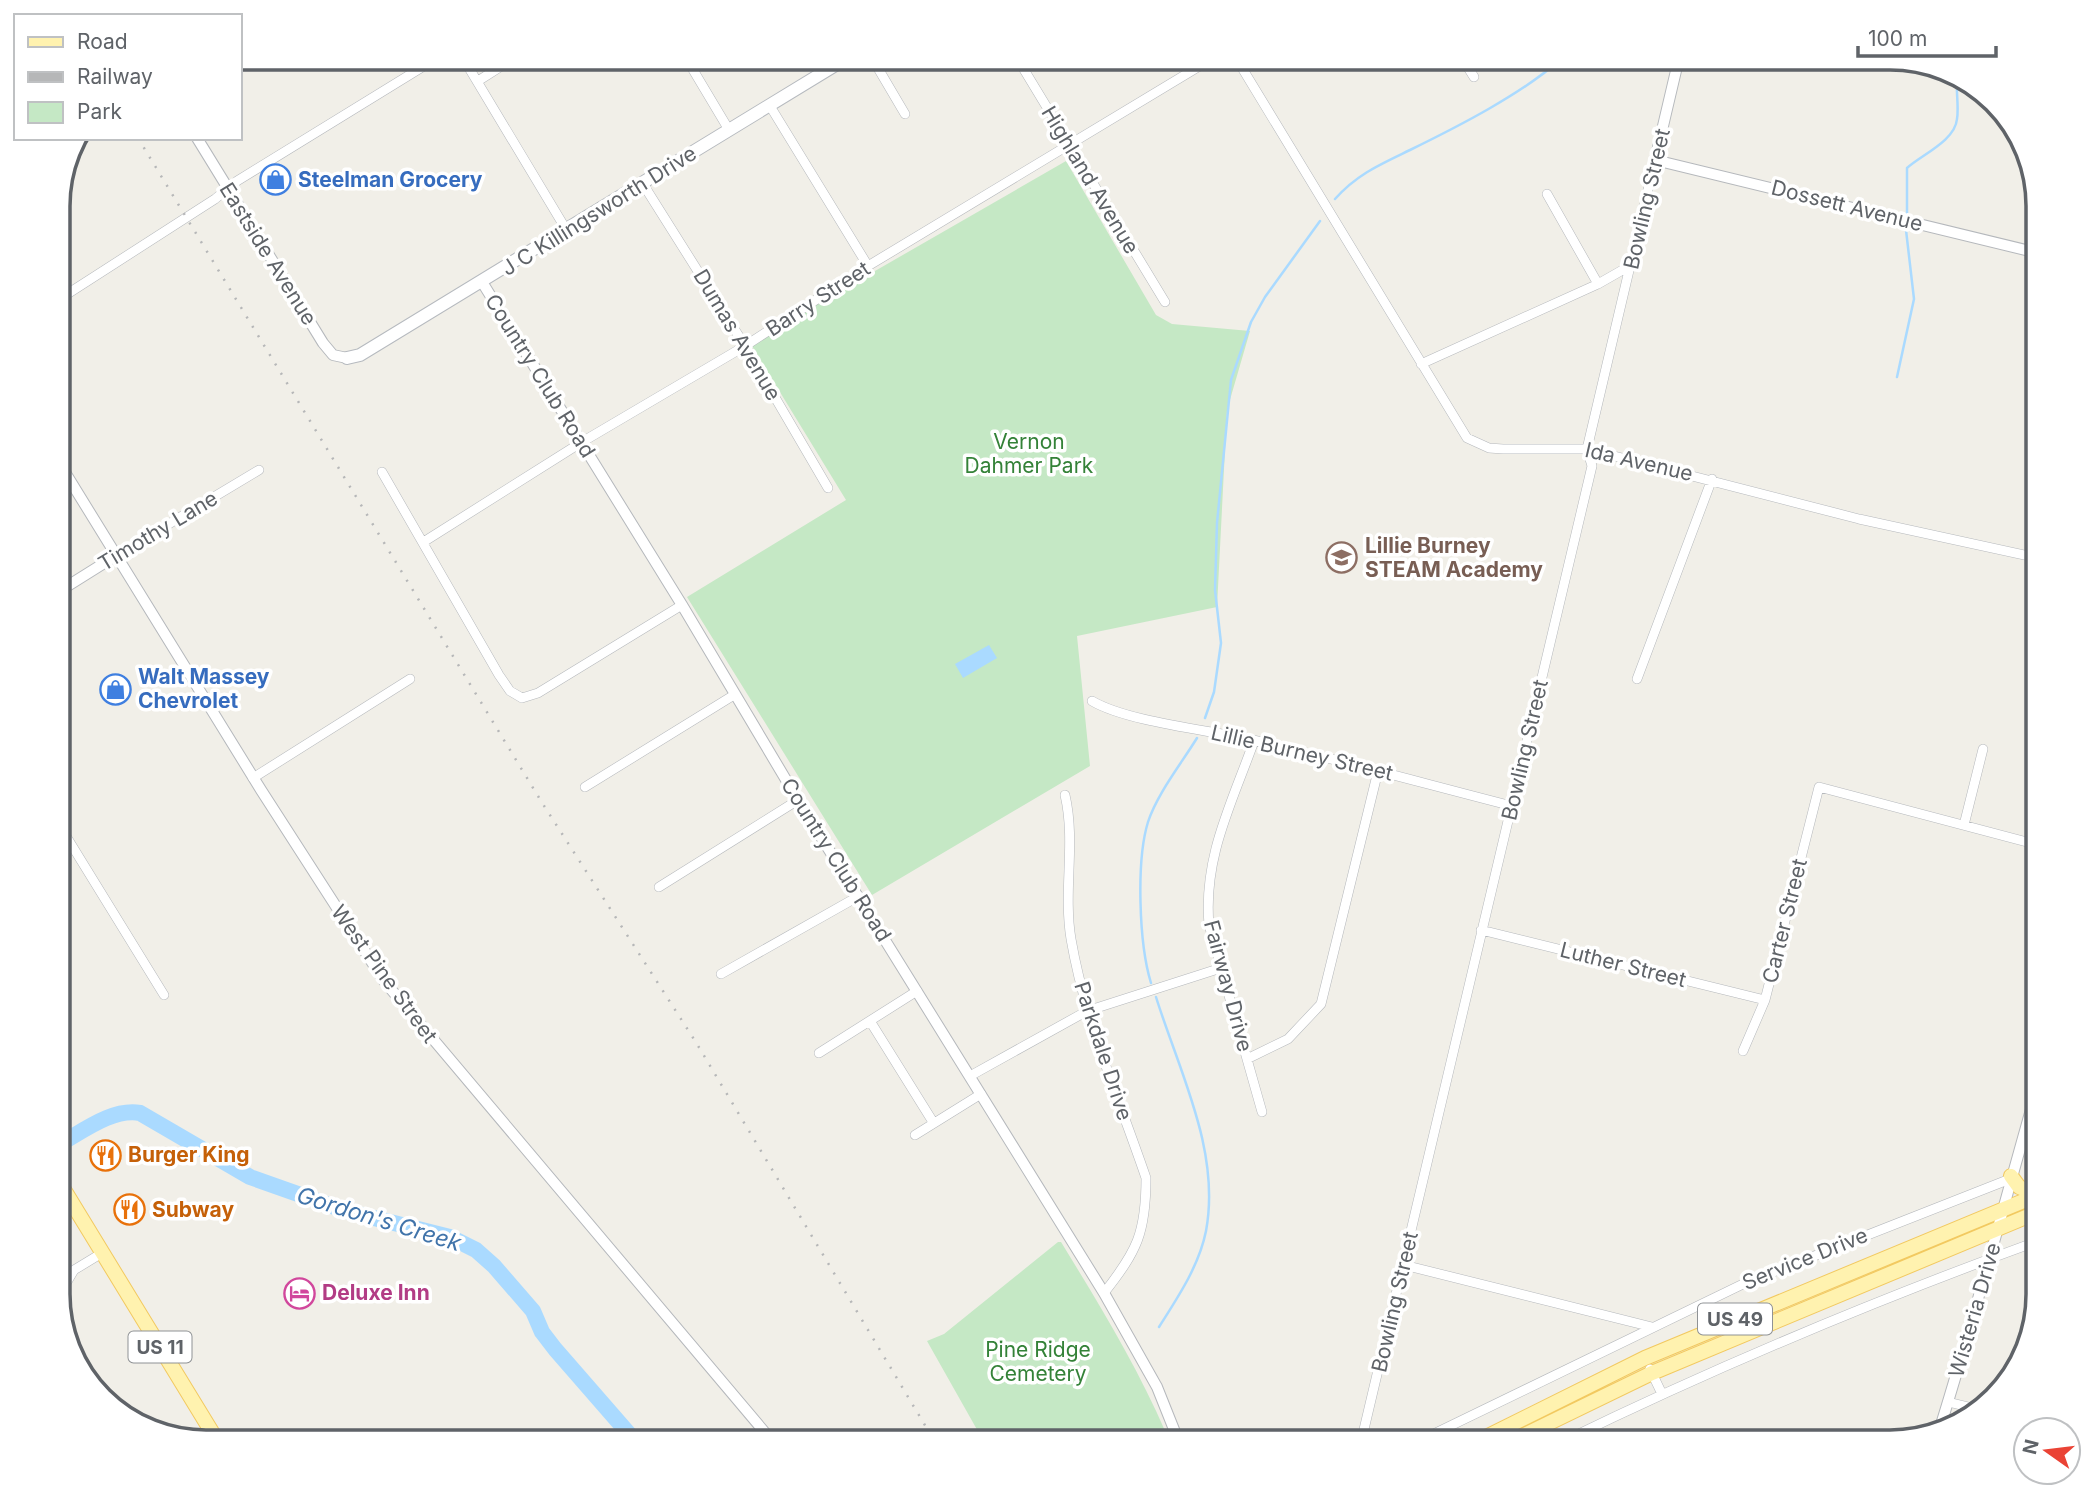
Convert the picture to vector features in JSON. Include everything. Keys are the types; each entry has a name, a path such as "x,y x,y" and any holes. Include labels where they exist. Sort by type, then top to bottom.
{"main road":[{"name":"J C Killingsworth Drive","path":"347,358 360,355 482,282 828,70"},
{"path":"2010,1177 2019,1187 2026,1190"},
{"name":"US 11","path":"70,1200 211,1430"},
{"name":"US 49","path":"1500,1430 1645,1358 2026,1200"},
{"name":"US 49","path":"1535,1430 1652,1373 2026,1217"}],"street":[{"path":"70,292 228,188 418,70"},
{"path":"471,70 567,231"},
{"path":"478,81 495,70"},
{"path":"693,70 729,130"},
{"path":"879,70 905,114"},
{"name":"Highland Avenue","path":"1024,70 1165,302"},
{"name":"Barry Street","path":"425,541 582,442 745,346 868,266 1193,70"},
{"name":"Ida Avenue","path":"1243,70 1461,432 1478,444 1503,449 1587,449 1712,479 1859,519 2026,555"},
{"path":"1470,70 1474,77"},
{"name":"Bowling Street","path":"1364,1430 1592,466 1587,449 1633,264 1676,70"},
{"path":"770,106 868,266"},
{"name":"Eastside Avenue","path":"198,140 323,343 333,355 347,358"},
{"name":"Dossett Avenue","path":"1655,160 2026,250"},
{"name":"Dumas Avenue","path":"643,184 745,346 828,488"},
{"path":"1547,194 1598,284"},
{"path":"1421,364 1598,284 1633,264"},
{"name":"Country Club Road","path":"482,282 682,605 798,800 1104,1293 1157,1387 1174,1430"},
{"name":"Timothy Lane","path":"70,584 259,470"},
{"path":"382,472 425,541 499,675 510,691 523,698 538,693 682,605"},
{"path":"1637,678 1712,479"},
{"name":"West Pine Street","path":"70,480 253,778 384,981 763,1430"},
{"path":"253,778 410,680"},
{"path":"584,787 734,695"},
{"name":"Lillie Burney Street","path":"1092,701 1105,709 1127,715 1254,741 1512,806"},
{"name":"Fairway Drive","path":"1254,741 1212,858 1207,881 1209,925 1262,1112"},
{"path":"1983,749 1964,825 2026,842"},
{"path":"1247,1059 1288,1040 1321,1004 1378,771"},
{"name":"Carter Street","path":"1743,1051 1765,1000 1818,787 1964,825"},
{"name":"Parkdale Drive","path":"1065,795 1072,843 1068,909 1071,936 1087,1011 1146,1178 1146,1205 1136,1249 1104,1293"},
{"path":"659,887 798,800"},
{"path":"70,842 164,995"},
{"path":"721,974 859,896"},
{"name":"Luther Street","path":"1481,930 1765,1000"},
{"path":"970,1076 1087,1011 1221,968"},
{"path":"819,1053 917,991"},
{"path":"870,1021 933,1122"},
{"path":"915,1135 981,1094"},
{"name":"Wisteria Drive","path":"1943,1419 1991,1258 2001,1210 2026,1124"},
{"name":"Service Drive","path":"1441,1430 1651,1327 1782,1267 2010,1177"},
{"path":"1587,1430 1756,1351 2026,1245"},
{"path":"70,1277 74,1270 102,1253"},
{"path":"1404,1265 1651,1327"},
{"path":"1645,1358 1662,1394"},
{"path":"1948,1402 1966,1406"}],"green space":[{"name":"Vernon Dahmer Park","path":"1066,161 1156,315 1172,324 1250,331 1227,410 1217,607 1077,636 1090,766 872,895 687,597 846,500 750,343"},
{"name":"Pine Ridge Cemetery","path":"1061,1242 1130,1359 1165,1430 977,1430 927,1341 944,1334"}],"water":[{"path":"989,645 997,658 963,678 955,664"}],"waterway":[{"path":"1335,199 1370,170 1489,109 1547,70"},
{"path":"1907,213 1907,168 1944,141 1955,127 1958,114 1957,88"},
{"path":"1205,718 1214,692 1221,643 1215,590 1217,523 1231,380 1251,322 1265,297 1320,221"},
{"path":"1897,377 1914,299 1906,230"},
{"path":"1151,983 1140,902 1144,839 1157,801 1197,738"},
{"path":"1156,997 1186,1082 1203,1141 1209,1201 1206,1231 1198,1257 1159,1327"},
{"name":"Gordon's Creek","path":"70,1138 119,1114 140,1113 250,1177 346,1211 450,1237 476,1250 494,1266 533,1311 542,1332 555,1349 626,1430"}],"railway":[{"path":"139,140 541,801 697,1044 928,1430"}],"place":[{"name":"Steelman Grocery","path":"275,180"},
{"name":"Lillie Burney STEAM Academy","path":"1342,558"},
{"name":"Walt Massey Chevrolet","path":"115,689"},
{"name":"Burger King","path":"105,1155"},
{"name":"Subway","path":"129,1210"},
{"name":"Deluxe Inn","path":"299,1293"}]}
